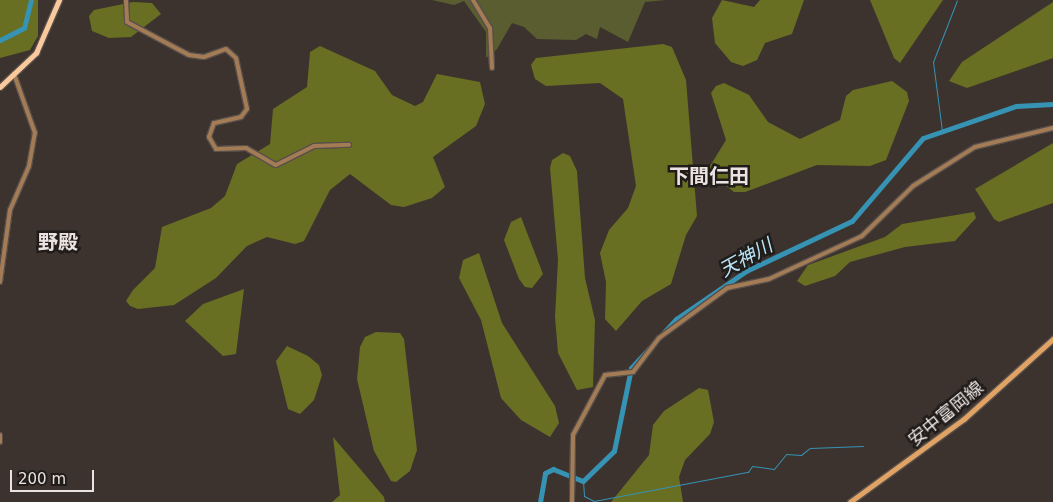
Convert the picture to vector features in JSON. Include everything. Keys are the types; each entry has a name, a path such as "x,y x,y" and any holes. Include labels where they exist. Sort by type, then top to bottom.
{"main road":[{"path":"0,87 39,48 59,0"},
{"name":"安中富岡線","path":"850,502 964,419 1053,339"}],"street":[{"path":"126,0 127,22 189,55 204,57 226,49 236,58 247,109 241,117 214,123 209,137 216,149 246,148 276,165 314,146 349,145"},
{"path":"473,0 490,28 492,68"},
{"path":"0,282 10,210 29,166 35,133 14,74"},
{"path":"572,502 573,435 599,382 605,375 630,372 659,338 727,288 769,279 862,236 913,186 979,145 1053,128"},
{"path":"0,435 0,442"}],"green space":[{"path":"0,0 38,0 38,36 30,50 0,58"},
{"path":"432,0 666,0 645,2 628,42 600,27 597,39 586,34 576,40 537,39 524,27 512,23 497,49 486,58 486,32 464,1 454,5"},
{"path":"722,0 754,7 760,0 804,0 792,34 765,43 757,60 743,66 731,62 715,43 712,18"},
{"path":"870,0 943,0 900,63 894,58"},
{"path":"133,2 152,3 161,14 131,37 109,38 92,31 89,16 94,10"},
{"path":"1053,2 1053,58 967,88 949,81 962,62"},
{"path":"663,44 672,47 686,80 697,216 686,235 671,284 642,301 616,331 605,319 606,282 600,253 609,230 628,208 636,186 623,99 600,83 546,86 535,79 531,65 536,58"},
{"path":"320,46 375,71 392,95 415,106 423,102 437,74 480,82 485,104 476,126 433,157 445,187 432,198 404,207 391,205 350,174 330,190 304,241 295,244 267,237 247,246 216,278 174,305 138,309 130,306 126,301 133,290 155,268 162,227 211,208 225,196 237,164 270,144 273,109 307,87 310,52"},
{"path":"892,81 907,92 909,101 886,160 870,166 817,165 745,192 734,192 707,171 726,140 711,93 716,86 724,83 749,95 768,122 800,139 840,120 846,96 853,90"},
{"path":"1053,143 1053,203 999,222 994,219 975,189"},
{"path":"563,153 570,156 577,171 585,278 595,320 593,387 577,390 558,353 555,317 558,260 550,168 552,160"},
{"path":"974,212 976,218 955,241 905,247 850,262 835,276 805,286 797,281 808,265 885,237 902,224"},
{"path":"521,217 543,274 532,288 525,287 519,279 504,240 511,222"},
{"path":"479,253 502,323 555,406 559,423 550,437 521,420 501,398 481,320 459,278 463,260"},
{"path":"244,289 236,354 223,356 185,321 203,304"},
{"path":"376,332 400,333 404,339 417,450 410,471 396,482 391,481 374,451 357,379 360,347 365,337"},
{"path":"287,346 308,356 319,365 322,375 314,400 300,414 288,409 276,361"},
{"path":"699,388 708,390 714,422 710,434 685,460 679,477 683,502 611,502 649,455 653,425 664,411"},
{"path":"333,437 384,497 385,502 332,502 340,495"}],"waterway":[{"path":"0,40 24,28 31,0"},
{"path":"942,131 933,62 957,0"},
{"name":"天神川","path":"540,502 545,473 553,469 583,481 614,451 631,368 676,319 746,271 852,221 923,138 1016,106 1053,104"},
{"path":"583,481 584,496 594,501 748,472 752,466 774,469 786,454 801,455 810,448 863,446"}],"district":[{"name":"下間仁田","path":"709,176"},
{"name":"野殿","path":"58,242"}]}
